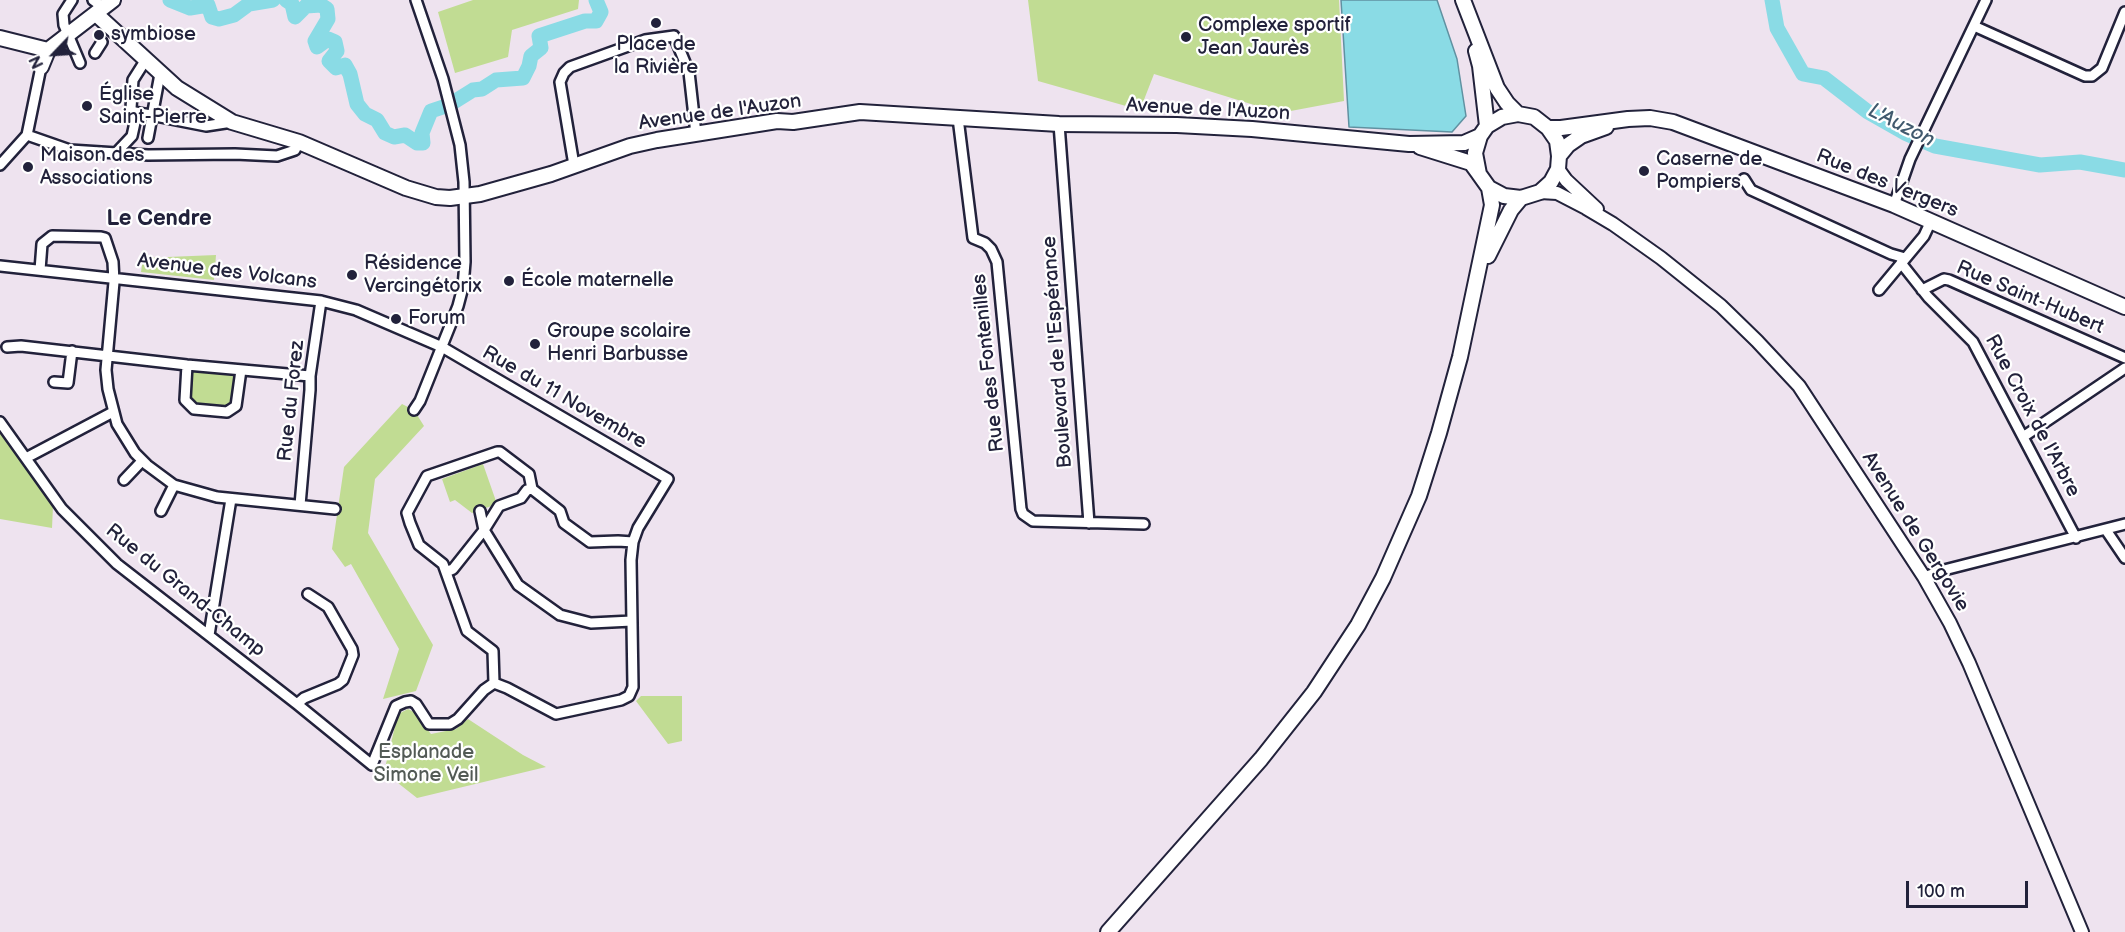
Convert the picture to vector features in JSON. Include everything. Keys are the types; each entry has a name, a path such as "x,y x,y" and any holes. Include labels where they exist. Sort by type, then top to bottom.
{"main road":[{"path":"1462,0 1497,88 1518,114"},
{"path":"1462,0 1480,66 1484,131 1475,153 1479,174"},
{"path":"41,67 48,50 100,4"},
{"name":"Avenue de l'Auzon","path":"100,4 145,61 188,96 232,122 299,142 419,194 436,197 464,197 523,182 630,146 777,121 793,122 860,112 1059,124 1177,125 1252,129 1409,144"},
{"path":"0,38 48,50"},
{"path":"1409,144 1464,143 1502,117 1518,114 1534,117 1548,128 1557,141 1558,162"},
{"name":"Rue des Vergers","path":"1628,119 1650,118 1673,122 1700,131 1894,205 2125,307"},
{"path":"1548,128 1628,119"},
{"path":"1489,188 1504,196 1521,198 1540,192 1551,182 1558,162 1568,145 1581,136 1628,119"},
{"path":"1108,932 1261,759 1314,692 1358,625 1383,578 1419,496 1454,379 1477,283 1492,205 1489,188 1471,163 1409,144"},
{"path":"1477,283 1492,245 1511,210 1521,198"}],"street":[{"path":"72,0 63,17 66,36 80,63"},
{"path":"414,410 420,401 442,347 463,287 465,262 461,152 446,90 416,0"},
{"path":"1894,205 1899,195 1902,176 1986,0"},
{"path":"1974,26 2085,76 2092,76 2102,68 2125,12"},
{"path":"574,165 560,82 564,74 570,67 645,40 674,36 689,72 696,134"},
{"path":"95,53 102,42"},
{"path":"116,153 132,136 136,118 131,108 133,80 145,61"},
{"path":"2,161 27,135 41,67"},
{"path":"148,138 160,74"},
{"path":"135,112 206,126 232,122"},
{"name":"Rue des Fontenilles","path":"958,118 973,238 985,243 991,249 997,262 1021,509 1028,519 1033,521 1089,523"},
{"name":"Boulevard de l'Espérance","path":"1059,124 1089,523"},
{"path":"27,135 70,150 116,153 277,156 296,150 299,142"},
{"name":"Avenue de Gergovie","path":"1558,162 1566,180 1613,224"},
{"path":"1744,179 1751,190 1903,260"},
{"name":"Avenue de Gergovie","path":"1540,192 1557,193 1613,224 1661,258 1720,306 1799,386 1924,577 1950,623 2082,932"},
{"path":"1880,290 1924,236 1931,221"},
{"path":"40,270 42,244 52,236 101,237 107,242 114,277 108,355 108,389 113,412 125,439 142,461 174,485 217,497 335,509"},
{"name":"Rue Croix de l'Arbre","path":"1903,260 1922,290 1973,342 2076,537"},
{"name":"Avenue des Volcans","path":"0,266 321,301 364,313 442,347"},
{"name":"Rue Saint-Hubert","path":"1922,290 1944,279 1949,280 2125,358"},
{"name":"Rue du Forez","path":"300,505 310,376 321,301"},
{"path":"7,347 21,346 310,376"},
{"name":"Rue du 11 Novembre","path":"442,347 668,479 638,528 633,542"},
{"path":"54,382 68,383 72,351"},
{"path":"187,365 185,400 194,409 227,412 236,406 241,370"},
{"path":"2023,437 2125,368"},
{"path":"26,458 113,412"},
{"name":"Rue du Grand-Champ","path":"0,422 62,509 117,564 372,765 396,706 411,701 416,704 429,724 450,724 494,683"},
{"path":"497,452 529,474 532,489 560,511 564,523 590,542 633,542 631,561 633,687 629,696 621,700 556,714 494,683 493,651 467,631 443,564 419,545 407,513 427,476 497,452"},
{"path":"124,480 142,461"},
{"path":"161,511 174,485"},
{"path":"446,572 453,569 484,530 499,506 521,498 527,490 532,489"},
{"path":"209,635 231,499"},
{"path":"480,511 484,530 518,585 560,615 591,623 632,621"},
{"path":"1089,523 1144,524"},
{"path":"1924,577 2125,524"},
{"path":"2106,530 2125,558"},
{"path":"297,704 304,698 343,680 353,656 352,649 328,607 308,594"}],"green space":[{"path":"473,0 579,0 578,9 512,30 508,57 455,73 438,12"},
{"name":"Complexe sportif Jean Jaurès","path":"1028,0 1339,0 1344,101 1280,113 1154,74 1140,110 1038,81"},
{"path":"216,255 214,280 141,272 143,258"},
{"path":"187,365 241,370 236,406 227,412 194,409 185,400"},
{"path":"402,404 414,410 424,426 375,479 368,533 433,645 416,691 383,699 399,649 351,564 345,567 332,549 344,467"},
{"path":"0,432 53,506 52,528 0,519"},
{"path":"483,464 497,504 472,513 455,500 450,502 442,479"},
{"path":"641,696 682,696 682,741 668,744 636,701"},
{"name":"Esplanade Simone Veil","path":"408,709 414,712 431,734 456,729 468,719 523,755 546,767 417,798 384,772 398,714"}],"water":[{"path":"1341,0 1437,0 1457,59 1466,116 1452,132 1349,127"}],"waterway":[{"name":"L'Auzon","path":"170,0 190,8 208,5 212,17 219,19 234,15 249,4 273,0"},
{"name":"L'Auzon","path":"286,0 292,4 295,17 306,6 321,5 327,9 328,19 315,41 317,47 328,39 335,42 337,51 329,61 336,68 345,65 350,74 357,104 365,114 377,120 385,133 394,137 405,135 417,143 423,143 422,133 431,111 449,105 473,90 482,89 496,80 523,78 531,56 541,48 539,36 585,21 596,21 601,12 596,0"},
{"name":"L'Auzon","path":"1772,0 1777,28 1803,74 1824,78 1868,112 1905,133 1935,146 2040,165 2080,162 2125,170"}],"place":[{"name":"Place de la Rivière","path":"656,23"},
{"name":"symbiose","path":"99,35"},
{"name":"Complexe sportif Jean Jaurès","path":"1186,37"},
{"name":"Église Saint-Pierre","path":"87,106"},
{"name":"Maison des Associations","path":"28,167"},
{"name":"Caserne de Pompiers","path":"1644,171"},
{"name":"Résidence Vercingétorix","path":"352,275"},
{"name":"École maternelle","path":"509,281"},
{"name":"Forum","path":"396,319"},
{"name":"Groupe scolaire Henri Barbusse","path":"535,344"}],"district":[{"name":"Le Cendre","path":"159,219"}]}
